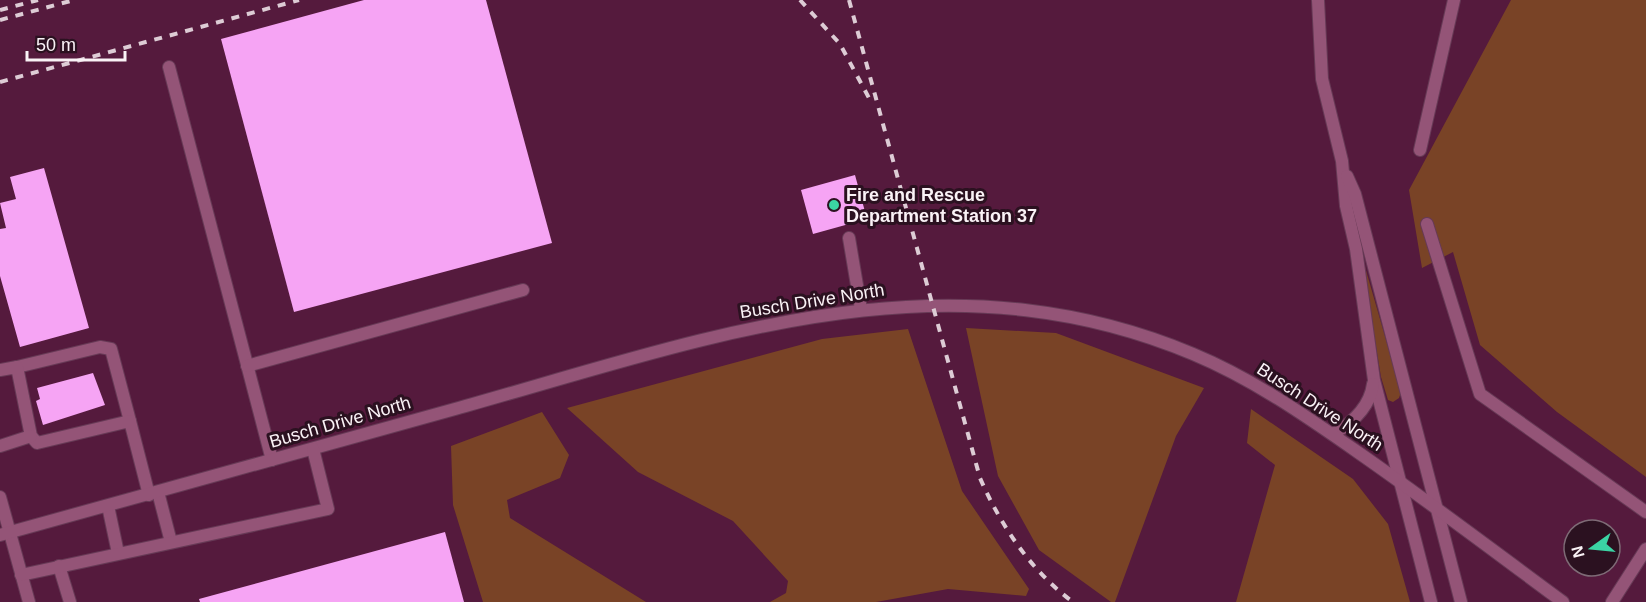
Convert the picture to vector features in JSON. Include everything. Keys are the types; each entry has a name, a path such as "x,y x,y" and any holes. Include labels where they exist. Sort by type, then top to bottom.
{"street":[{"path":"1318,0 1322,79 1341,160 1374,380 1431,602"},
{"path":"1420,150 1454,0"},
{"path":"169,67 272,460"},
{"path":"1341,160 1355,194 1461,602"},
{"path":"1427,224 1480,394 1646,512"},
{"path":"849,238 861,309"},
{"path":"247,366 524,290"},
{"name":"Busch Drive North","path":"5,534 741,329 861,309 932,304 977,304 1050,312 1111,326 1165,343 1273,393 1436,507 1563,602"},
{"path":"0,369 100,347 111,349 130,421 171,542"},
{"path":"17,367 31,436 37,443 130,421"},
{"path":"1333,434 1348,425 1361,410 1371,396 1374,380"},
{"path":"0,446 31,436"},
{"path":"21,574 328,509 313,449"},
{"path":"0,497 5,534 21,574 28,602"},
{"path":"108,506 118,553"},
{"path":"1612,602 1646,549"},
{"path":"59,566 70,602"}],"shaded area":[{"path":"1511,0 1646,0 1646,477 1557,412 1480,345 1453,252 1422,268 1409,190"},
{"path":"1365,267 1401,392 1399,398 1393,402 1388,400 1381,377 1363,268"},
{"path":"966,328 1056,333 1204,388 1176,436 1115,602 1111,602 1039,550 998,476"},
{"path":"908,329 962,491 1029,589 1026,596 948,589 876,602 770,602 786,593 788,581 733,521 638,472 567,408 822,339"},
{"path":"1251,409 1353,479 1388,524 1410,602 1236,602 1275,465 1247,443"},
{"path":"542,412 569,455 560,478 507,500 510,518 646,602 483,602 453,505 451,446"}],"building":[{"path":"364,0 486,0 552,243 294,312 221,39"},
{"path":"44,168 89,328 20,347 0,276 0,229 6,228 0,203 16,199 10,177"},
{"name":"Fire and Rescue Department Station 37","path":"855,175 867,219 813,234 801,190"},
{"path":"93,373 105,405 43,425 36,401 40,399 37,388"},
{"path":"445,532 464,602 200,602 199,599"}],"railway":[{"path":"0,10 38,0"},
{"path":"0,20 74,0"},
{"path":"0,82 299,0"},
{"path":"800,0 840,44 869,98"},
{"path":"849,0 980,478 997,513 1019,546 1044,576 1073,602"}],"place":[{"name":"Fire and Rescue Department Station 37","path":"834,205"}]}
